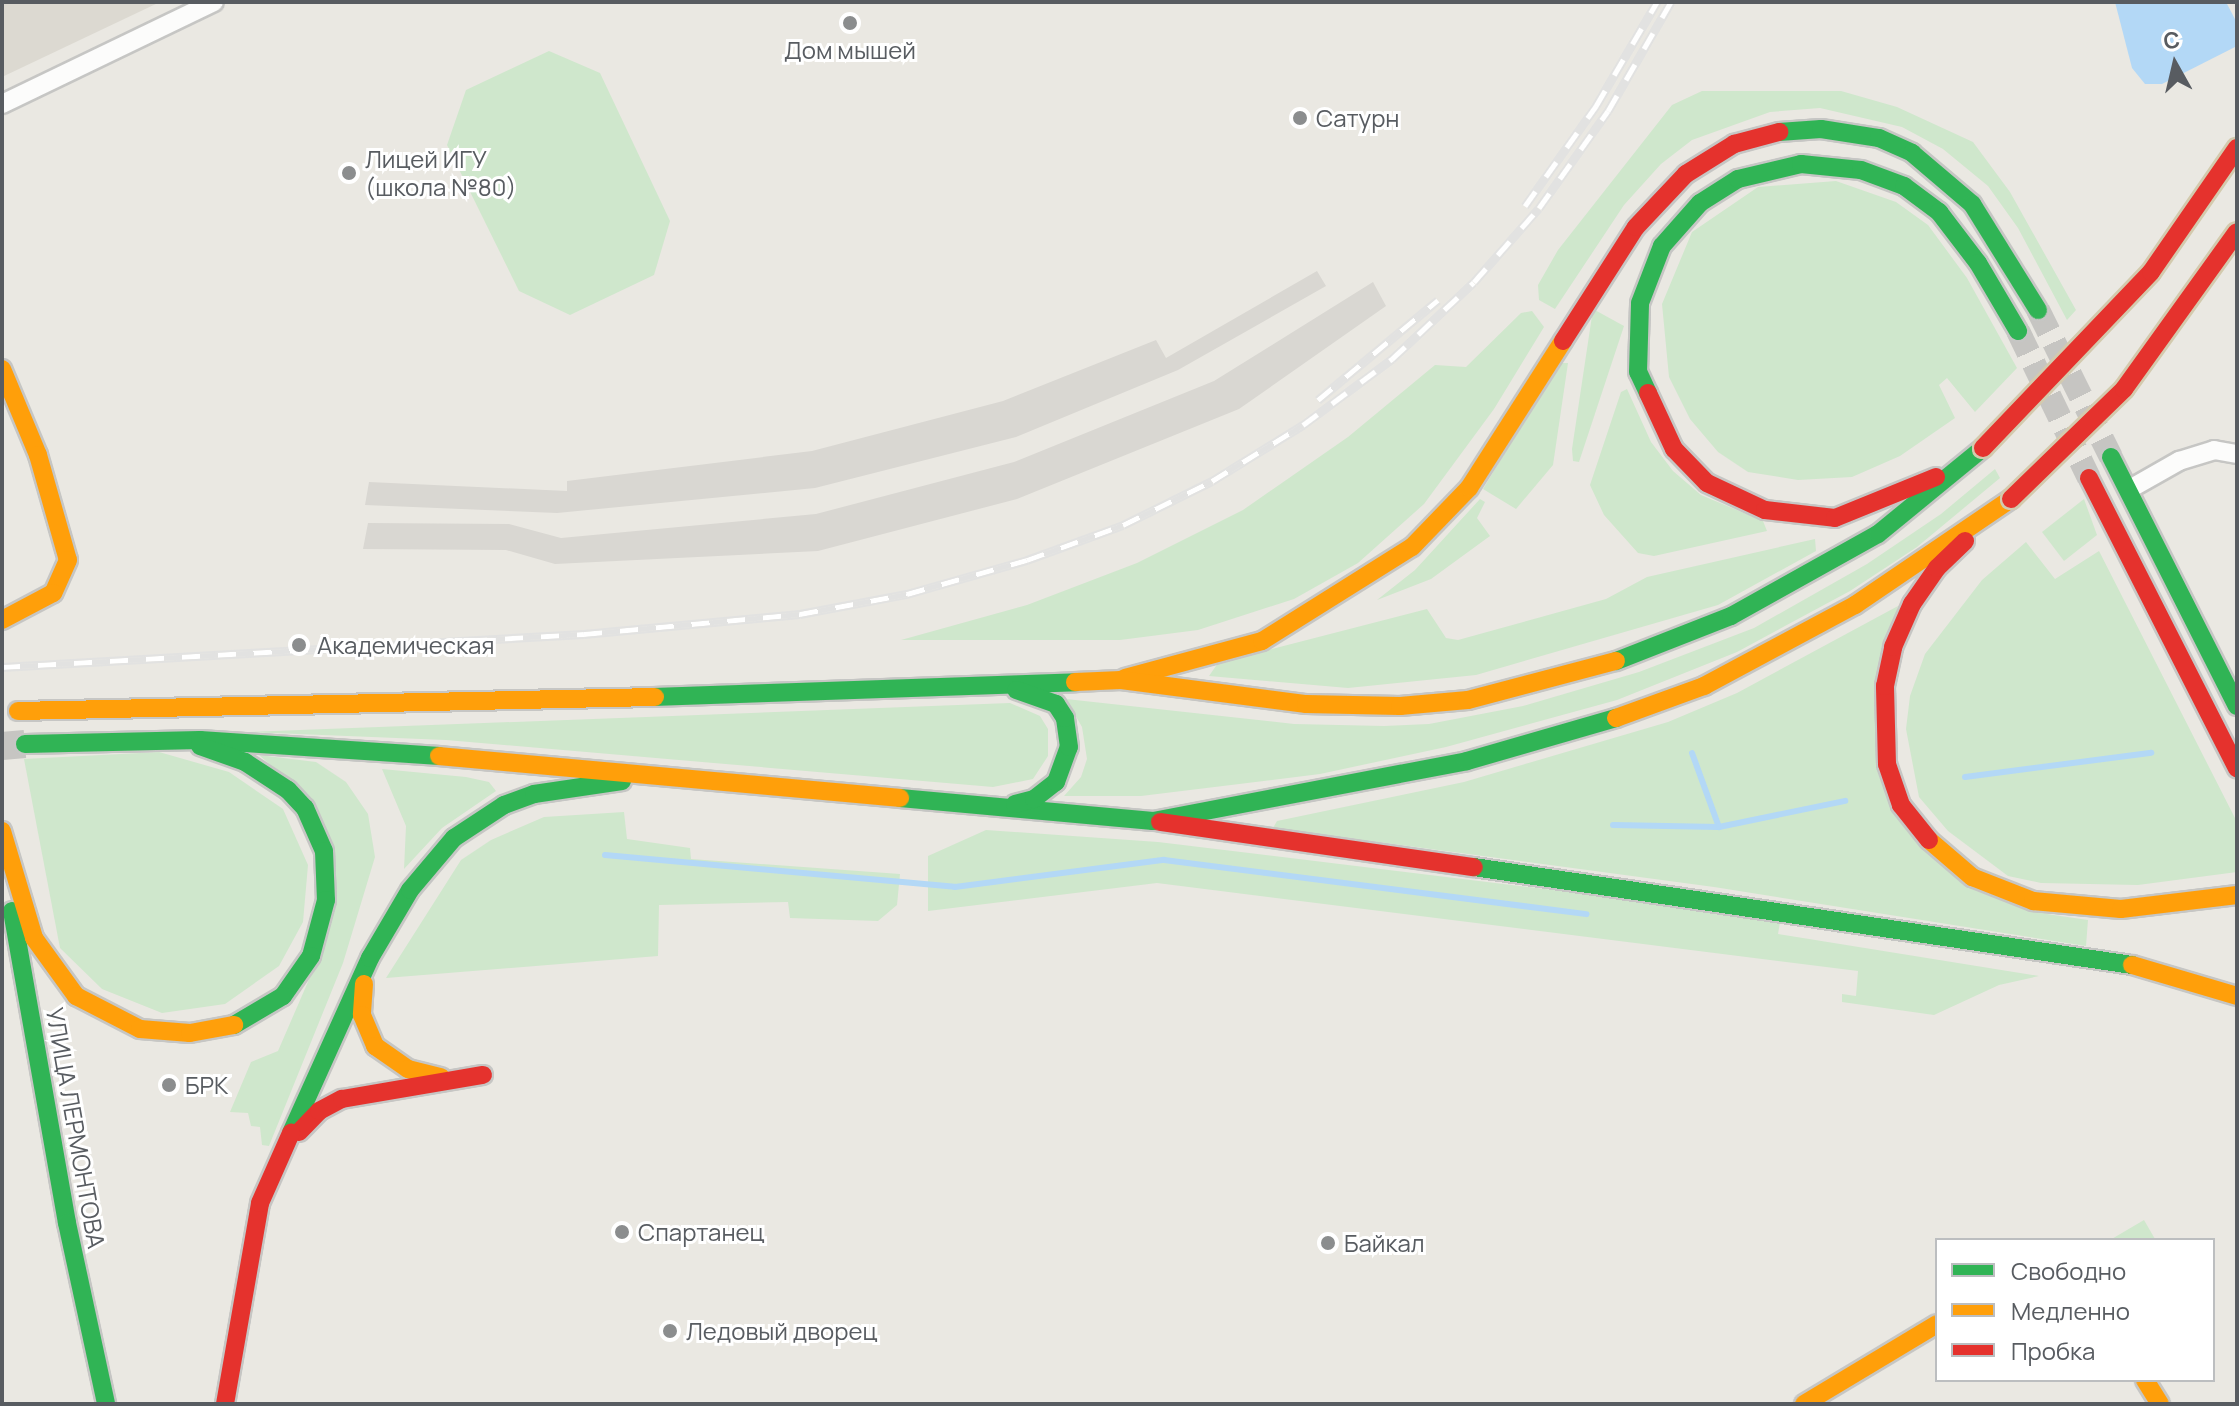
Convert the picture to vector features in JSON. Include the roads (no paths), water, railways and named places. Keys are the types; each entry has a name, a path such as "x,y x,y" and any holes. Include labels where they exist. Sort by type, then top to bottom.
{"main road":[{"path":"1121,680 1262,641 1338,598 1412,547 1469,488 1636,227 1686,174 1734,144 1770,133 1821,129 1879,138 1912,153 1945,176 1978,210 2038,310"},
{"path":"2018,331 1984,272 1939,212 1896,182 1847,166 1775,168 1725,185 1682,220 1656,259 1638,317 1638,372 1668,439 1707,483 1765,510 1835,518 1910,491 1983,448 2151,272 2237,148"},
{"path":"2233,895 2121,909 2033,901 1986,885 1952,864 1909,818 1890,778 1883,738 1893,647 1928,579 2124,389 2237,232"},
{"path":"2,369 38,455 68,560 53,593 2,620"},
{"path":"2111,457 2237,706"},
{"path":"18,711 577,700 1121,680 1267,700 1367,707 1468,700 1564,678 1690,634 1781,591 1878,534 1959,464"},
{"path":"2089,478 2237,769"},
{"path":"1153,821 1439,767 1619,717 1704,686 1786,645 1986,521"},
{"path":"974,685 1042,696 1058,707 1066,722 1069,752 1059,778 1034,799 1007,805"},
{"path":"25,744 162,740 299,743 1007,805 1153,821 1792,908 2064,952 2181,977 2237,996"},
{"path":"2,831 25,916 45,958 95,1009 140,1029 190,1033 242,1023 264,1011 300,977 322,930 327,876 317,830 305,808 268,774 224,752 162,740"},
{"path":"225,1404 260,1203 370,958 432,860 475,821 504,805 555,789 690,778"},
{"name":"УЛИЦА ЛЕРМОНТОВА","path":"2,860 67,1223 106,1404"},
{"path":"280,1162 311,1119 342,1099 483,1075 421,1073 375,1046 362,1004 370,958"},
{"path":"1804,1404 1935,1325"},
{"path":"2146,1382 2160,1404"}],"street":[{"path":"2,104 214,2"},
{"path":"2128,490 2179,461 2214,450 2237,454"}],"water":[{"path":"2115,2 2226,2 2237,23 2237,46 2162,84 2145,84 2132,68"}],"waterway":[{"path":"1692,753 1719,827"},
{"path":"1965,777 2151,753"},
{"path":"1613,825 1719,827 1845,801"},
{"path":"605,855 955,887 1164,860 1587,914"}],"tunnel":[{"path":"2038,310 2111,457"},
{"path":"2018,331 2089,478"},
{"path":"2,746 25,744"}],"railway":[{"path":"1525,206 1596,106 1657,2"},
{"path":"2,667 584,634 800,614 907,594 1027,560 1123,525 1212,481 1303,425 1392,359 1474,282 1539,208 1608,111 1671,2"},
{"path":"1318,400 1438,300"}],"place":[{"name":"Дом мышей","path":"850,23"},
{"name":"Сатурн","path":"1300,118"},
{"name":"Лицей ИГУ (школа №80)","path":"349,173"},
{"name":"Академическая","path":"299,645"},
{"name":"БРК","path":"169,1085"},
{"name":"Спартанец","path":"622,1232"},
{"name":"Байкал","path":"1328,1243"},
{"name":"Ледовый дворец","path":"670,1331"}]}
